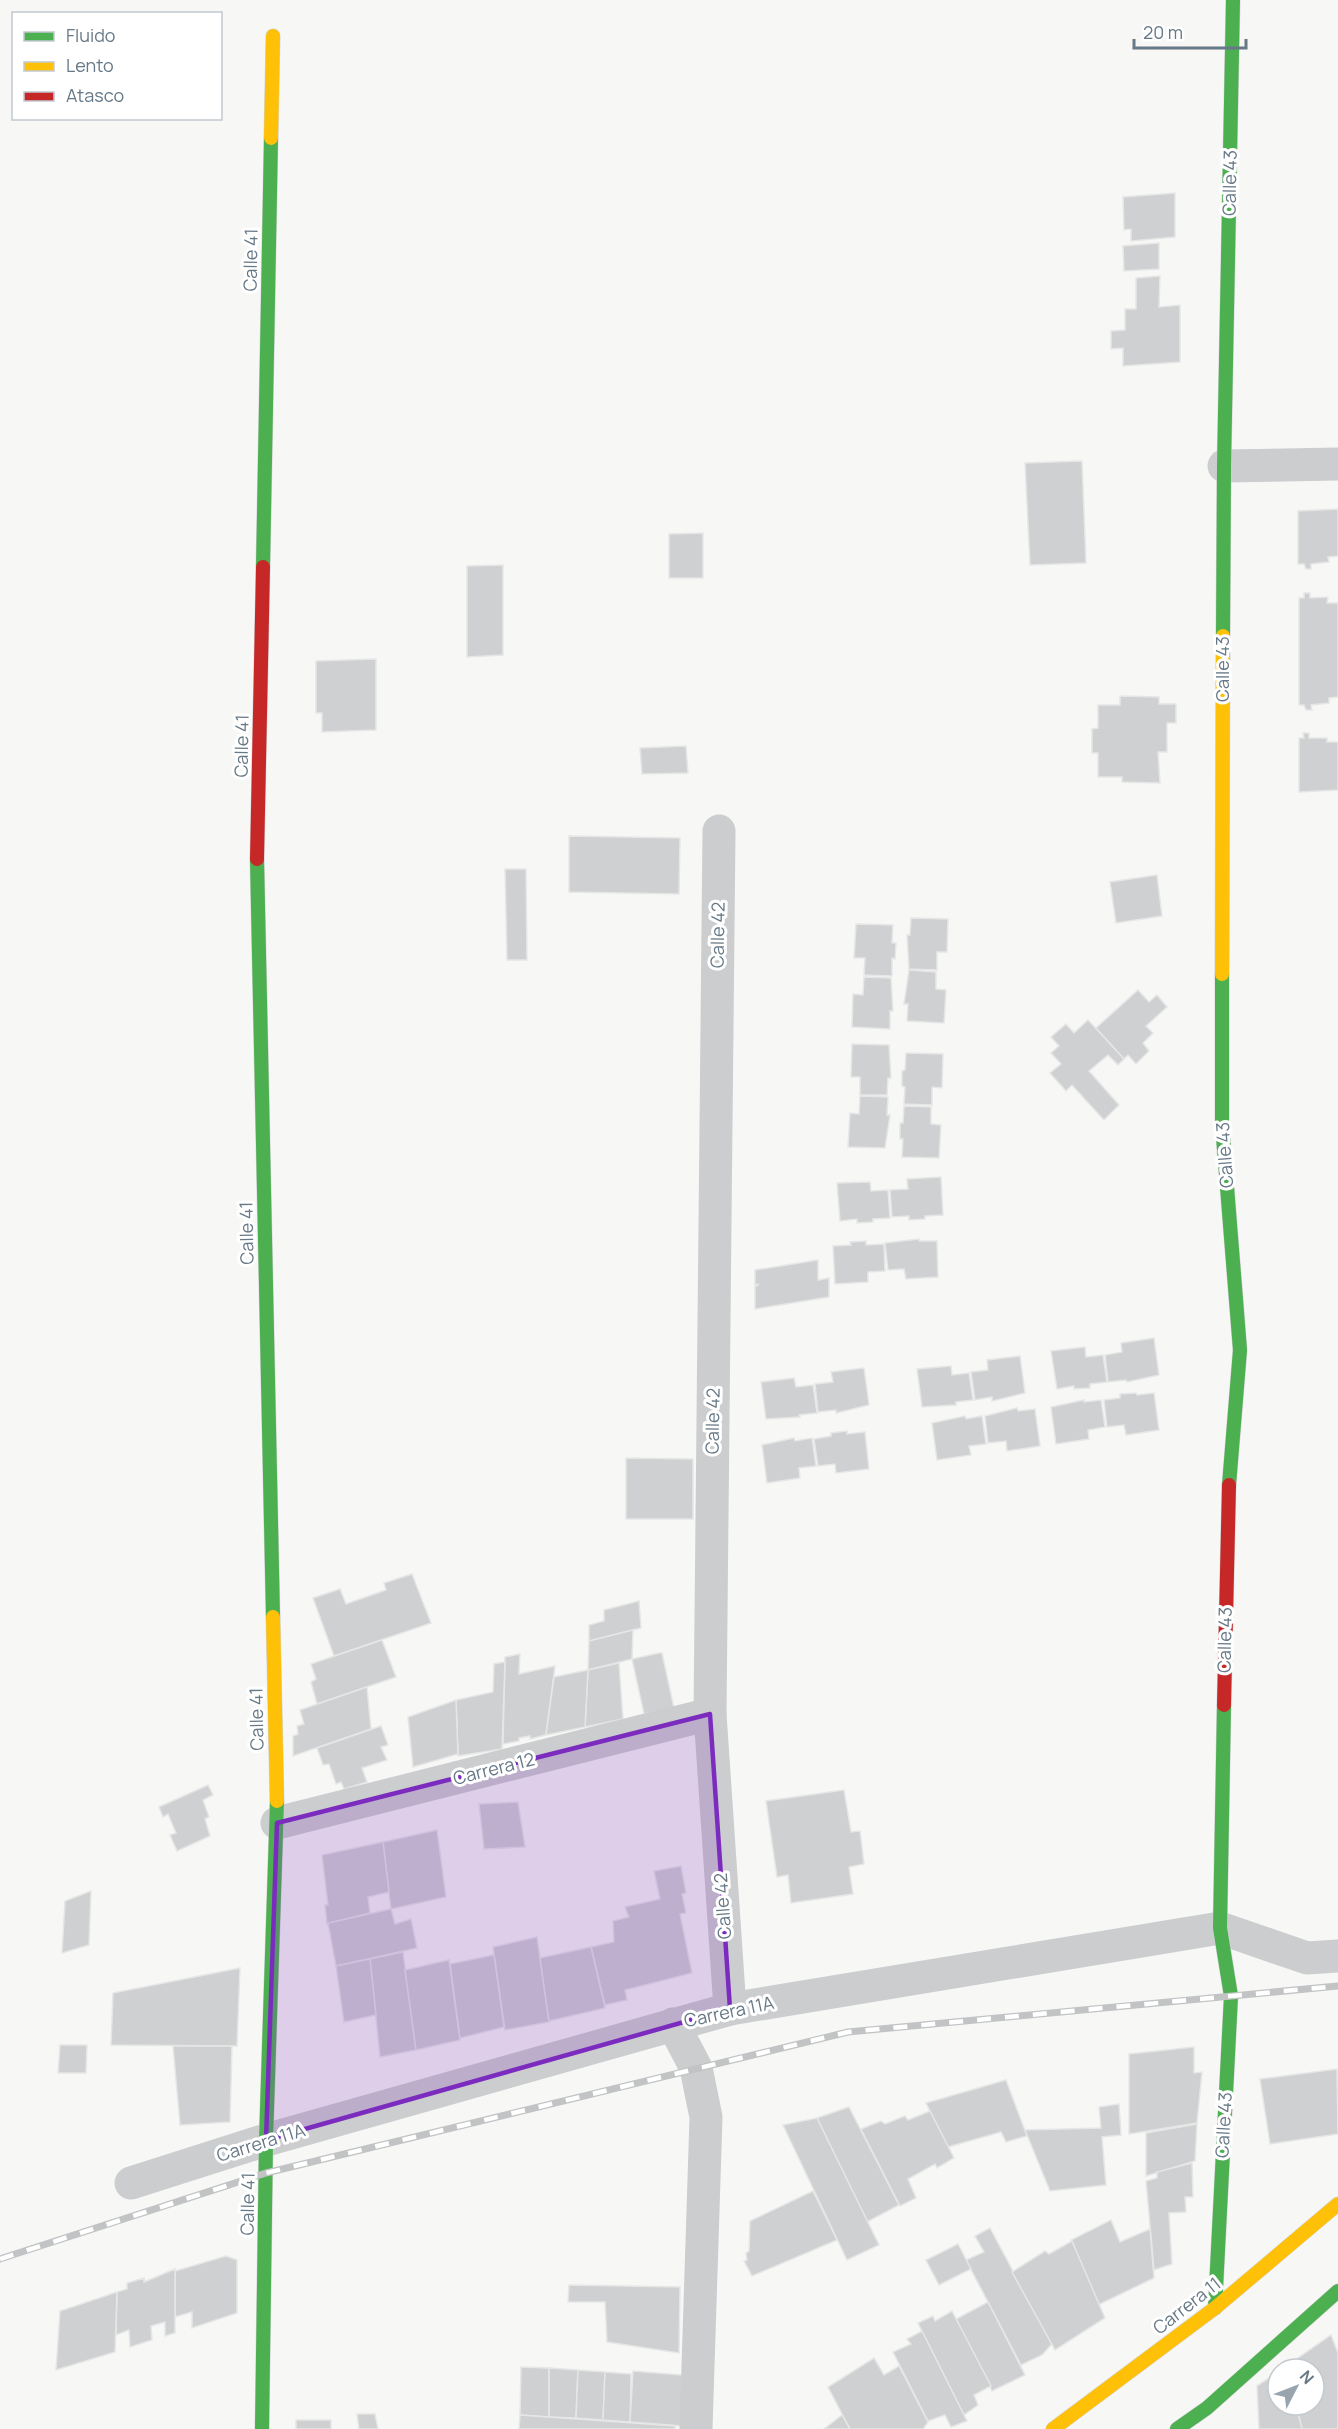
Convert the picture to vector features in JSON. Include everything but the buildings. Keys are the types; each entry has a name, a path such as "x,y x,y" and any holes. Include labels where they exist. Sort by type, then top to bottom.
{"street":[{"name":"Calle 43","path":"1215,2308 1231,1996 1220,1928 1227,1515 1240,1350 1222,1124 1224,466 1233,0"},
{"name":"Calle 41","path":"262,2429 266,2140 277,1823 257,878 273,36"},
{"path":"1224,466 1338,464"},
{"name":"Calle 42","path":"719,831 710,1714 730,2009"},
{"name":"Carrera 12","path":"277,1823 710,1714"},
{"name":"Carrera 11A","path":"131,2183 266,2140 730,2009 1220,1928 1307,1958 1338,1956"},
{"path":"673,2024 696,2068 706,2117 696,2429"},
{"name":"Carrera 11","path":"1053,2429 1215,2308 1338,2204"},
{"path":"1177,2429 1207,2418 1338,2291"}],"highlighted area":[{"path":"710,1714 730,2009 266,2140 277,1823"}],"railway":[{"path":"0,2259 266,2173 848,2032 1338,1986"}],"traffic: fast":[{"path":"1223,636 1233,0"},
{"path":"263,567 271,138"},
{"path":"257,859 273,1617"},
{"path":"1222,974 1222,1124 1240,1350 1229,1485"},
{"path":"1215,2308 1231,1996 1220,1928 1224,1705"},
{"path":"262,2429 266,2140 277,1801"},
{"path":"1177,2429 1207,2408 1338,2291"}],"traffic: slow":[{"path":"271,138 273,36"},
{"path":"1222,974 1223,636"},
{"path":"273,1617 277,1801"},
{"path":"1053,2429 1215,2308 1338,2204"}],"traffic: jam":[{"path":"257,859 263,567"},
{"path":"1224,1705 1229,1485"}]}
